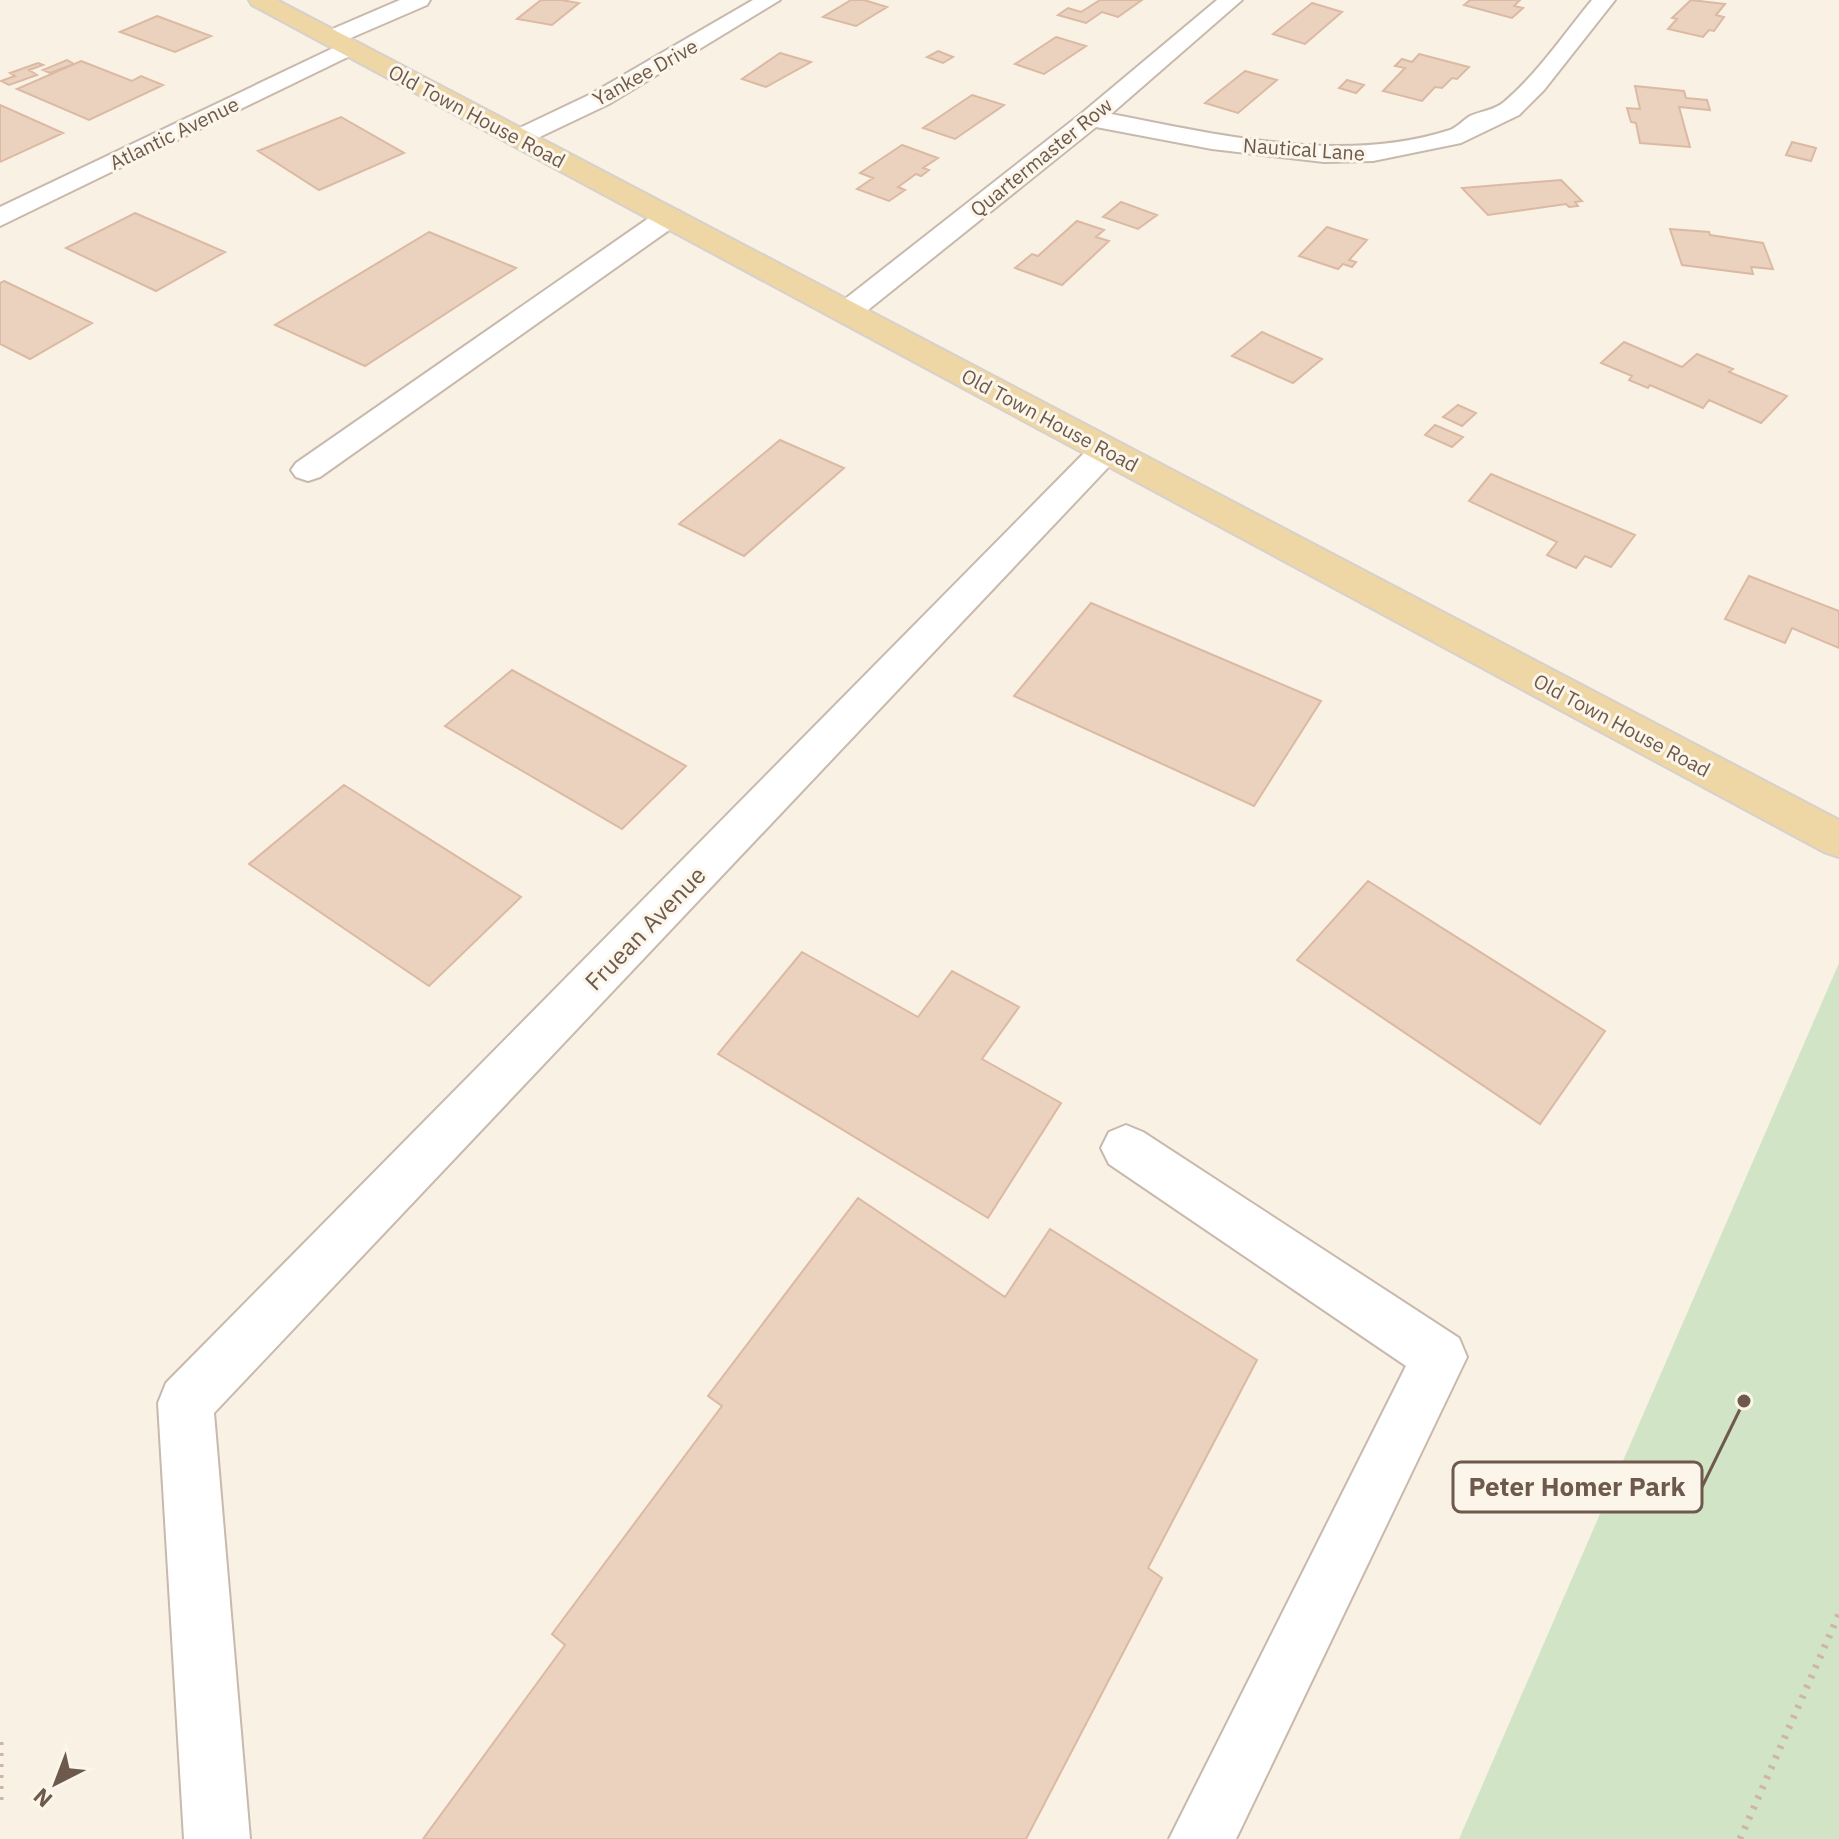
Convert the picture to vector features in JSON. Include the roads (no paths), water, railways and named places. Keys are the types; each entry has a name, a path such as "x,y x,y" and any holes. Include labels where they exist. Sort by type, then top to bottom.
{"main road":[{"name":"Old Town House Road","path":"260,0 1839,840"}],"street":[{"name":"Atlantic Avenue","path":"0,218 419,0"},
{"name":"Yankee Drive","path":"518,138 600,99 769,0"},
{"name":"Quartermaster Row","path":"847,312 1091,118 1231,0"},
{"name":"Nautical Lane","path":"1091,118 1212,141 1324,154 1373,153 1461,135 1479,122 1510,110 1535,85 1604,0"},
{"path":"308,470 669,217"},
{"name":"Fruean Avenue","path":"217,1839 186,1405 1106,450"},
{"path":"1126,1148 1440,1357 1202,1839"}],"place":[{"name":"Peter Homer Park","path":"1744,1401"}]}
